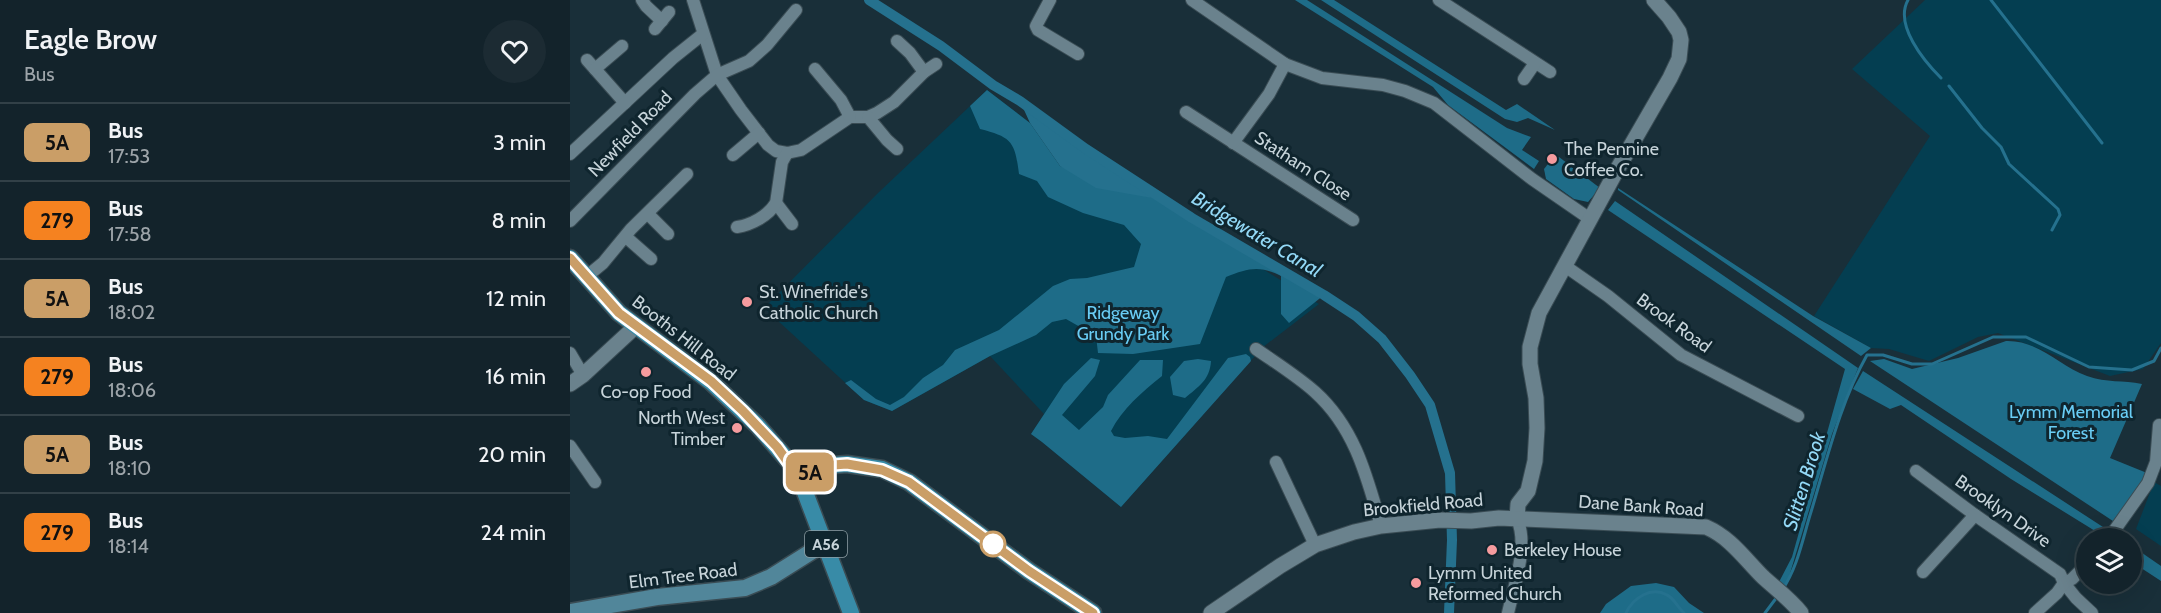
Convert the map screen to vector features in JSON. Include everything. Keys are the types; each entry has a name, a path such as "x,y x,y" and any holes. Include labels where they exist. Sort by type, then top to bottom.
{"main road":[{"name":"Booths Hill Road","path":"570,258 619,313 635,327 711,381 758,426 792,465 798,476"},
{"path":"798,476 833,465 847,464 882,470 909,482 1029,571 1093,613"},
{"name":"A56","path":"798,476 851,613"},
{"name":"Elm Tree Road","path":"578,612 657,597 750,586 771,577 825,543"}],"street":[{"path":"642,0 662,21"},
{"path":"1050,0 1034,26 1042,34 1078,54"},
{"path":"1192,0 1285,64 1322,78 1383,85 1434,103 1532,179 1590,219"},
{"path":"1440,0 1550,72"},
{"path":"1508,613 1521,551 1521,526 1517,519 1518,504 1528,491 1536,450 1536,398 1530,364 1530,347 1539,313 1679,59 1681,40 1679,32 1653,0"},
{"path":"696,2 703,34 717,75 768,145 776,151 787,153 806,148 850,117 868,117 894,102 924,72 936,64"},
{"name":"Newfield Road","path":"570,221 695,94 717,75 749,61 767,45 796,10"},
{"path":"570,154 673,58 703,34"},
{"path":"897,41 910,53 924,72"},
{"path":"622,46 591,65 625,103"},
{"path":"1524,79 1535,63"},
{"name":"Statham Close","path":"1233,143 1269,94 1285,64"},
{"path":"815,69 841,100 850,117"},
{"name":"Statham Close","path":"1186,112 1353,220"},
{"path":"868,117 897,149"},
{"path":"733,155 759,132"},
{"path":"737,227 746,226 757,220 768,213 776,203 782,162 787,153"},
{"path":"586,277 603,263 687,174"},
{"path":"776,203 792,224"},
{"path":"648,214 668,234"},
{"path":"626,237 651,259"},
{"name":"Brook Road","path":"1565,266 1608,296 1681,355 1798,416"},
{"path":"570,384 583,375 635,327"},
{"path":"1256,349 1315,392 1341,421 1353,442 1364,470 1381,526"},
{"path":"570,353 583,375"},
{"path":"2116,528 2148,483 2156,462 2159,425"},
{"path":"570,446 595,483"},
{"path":"1276,462 1315,545"},
{"name":"Brooklyn Drive","path":"1916,471 2060,574 2076,598 2092,613"},
{"path":"1923,572 1975,515"},
{"name":"Brookfield Road","path":"1211,613 1315,545 1354,532 1381,526 1440,520 1517,519"},
{"name":"Dane Bank Road","path":"1517,519 1706,527 1726,537 1801,613"},
{"path":"2035,613 2057,593 2064,583 2076,575"}],"green space":[{"path":"1295,0 1307,0 1507,128 1531,137 1522,150 1539,161 1534,169 1448,105 1433,87"},
{"path":"1321,0 1334,0 1506,110 1517,104 1555,130 1528,118 1517,122 1505,119"},
{"path":"1925,0 2161,0 2161,343 2143,369 2110,376 1998,333 1978,337 1929,361 1889,349 1871,348 1814,316 1930,136 1852,69"},
{"name":"Ridgeway Grundy Park","path":"987,90 1030,123 1060,166 1145,196 1319,304 1263,347 1121,507 1031,434 1044,414 990,356 892,411 864,400 764,308 878,193"},
{"path":"987,90 1030,123 1060,166 1145,196 1169,201 1197,221 1324,295 1289,323 1281,314 1281,276 1267,270 1248,270 1226,277 1200,344 1133,354 1098,353 1096,336 1066,319 1052,322 1036,335 990,356 892,411 864,400 845,383 851,380 876,399 890,405 904,397 923,378 943,365 955,350 999,330 1053,286 1070,279 1087,278 1134,267 1141,244 1124,225 1083,213 1048,197 1037,181 1019,174 1016,155 1010,142 999,135 980,129 970,106"},
{"path":"1559,157 1600,188 1588,202 1574,199 1546,179 1544,169"},
{"path":"1618,188 1813,316 1871,348 1861,356"},
{"path":"1615,201 1858,368 1832,434 1788,580 1784,585 1779,582 1792,557 1845,369 1608,210"},
{"name":"Lymm Memorial Forest","path":"2006,341 2018,342 2039,349 2087,376 2101,380 2142,384 2110,458 2147,473 2143,485 2113,521 1870,361 1884,359 1912,369 1958,358"},
{"path":"1246,354 1251,361 1121,507 1031,434 1064,384 1091,358 1100,360 1095,376 1062,415 1079,430 1103,407 1108,395 1140,360 1163,360 1162,376 1127,408 1111,431 1114,436 1125,438 1148,436 1167,439 1228,358"},
{"path":"1198,359 1211,361 1206,378 1185,398 1173,395 1170,377 1184,361"},
{"path":"1863,371 2103,528 2090,528 2011,479 1901,405 1890,409 1853,389"},
{"path":"2154,482 2161,486 2161,546 2142,533 2142,528 2136,528"},
{"path":"2142,553 2161,566 2161,581 2142,569"},
{"path":"1656,583 1674,587 1689,603 1704,613 1600,613 1606,604 1631,586"}],"shaded area":[{"path":"1020,101 1086,149 1169,201 1096,188 1060,166 1030,123"}],"waterway":[{"name":"Bridgewater Canal","path":"869,0 941,46 1086,149 1192,218 1356,316 1382,339 1430,405 1450,473 1452,540 1449,613"},
{"path":"1908,0 1905,10 1908,31 1919,52 1941,78"},
{"path":"1991,0 2102,143"},
{"path":"1949,86 1982,128 2001,147 2009,164 2058,209 2060,215 2052,230"},
{"path":"1782,590 1800,552 1849,392 1867,355 1883,355 1912,364 1932,364 1993,337 2026,337 2089,367 2132,370 2154,361 2161,348"},
{"name":"Slitten Brook","path":"1626,613 1638,598 1655,592 1669,596 1684,613"},
{"name":"Slitten Brook","path":"1765,613 1777,597"}],"bus line":[{"name":"5A","path":"570,258 619,313 711,381 743,411 777,447 798,476 833,465 847,464 882,470 909,482 1029,571 1093,613"}],"place":[{"name":"The Pennine Coffee Co.","path":"1552,159"},
{"name":"St. Winefride's Catholic Church","path":"747,302"},
{"name":"Co-op Food","path":"646,372"},
{"name":"North West Timber","path":"737,428"},
{"name":"Berkeley House","path":"1492,550"},
{"name":"Lymm United Reformed Church","path":"1416,583"}]}
